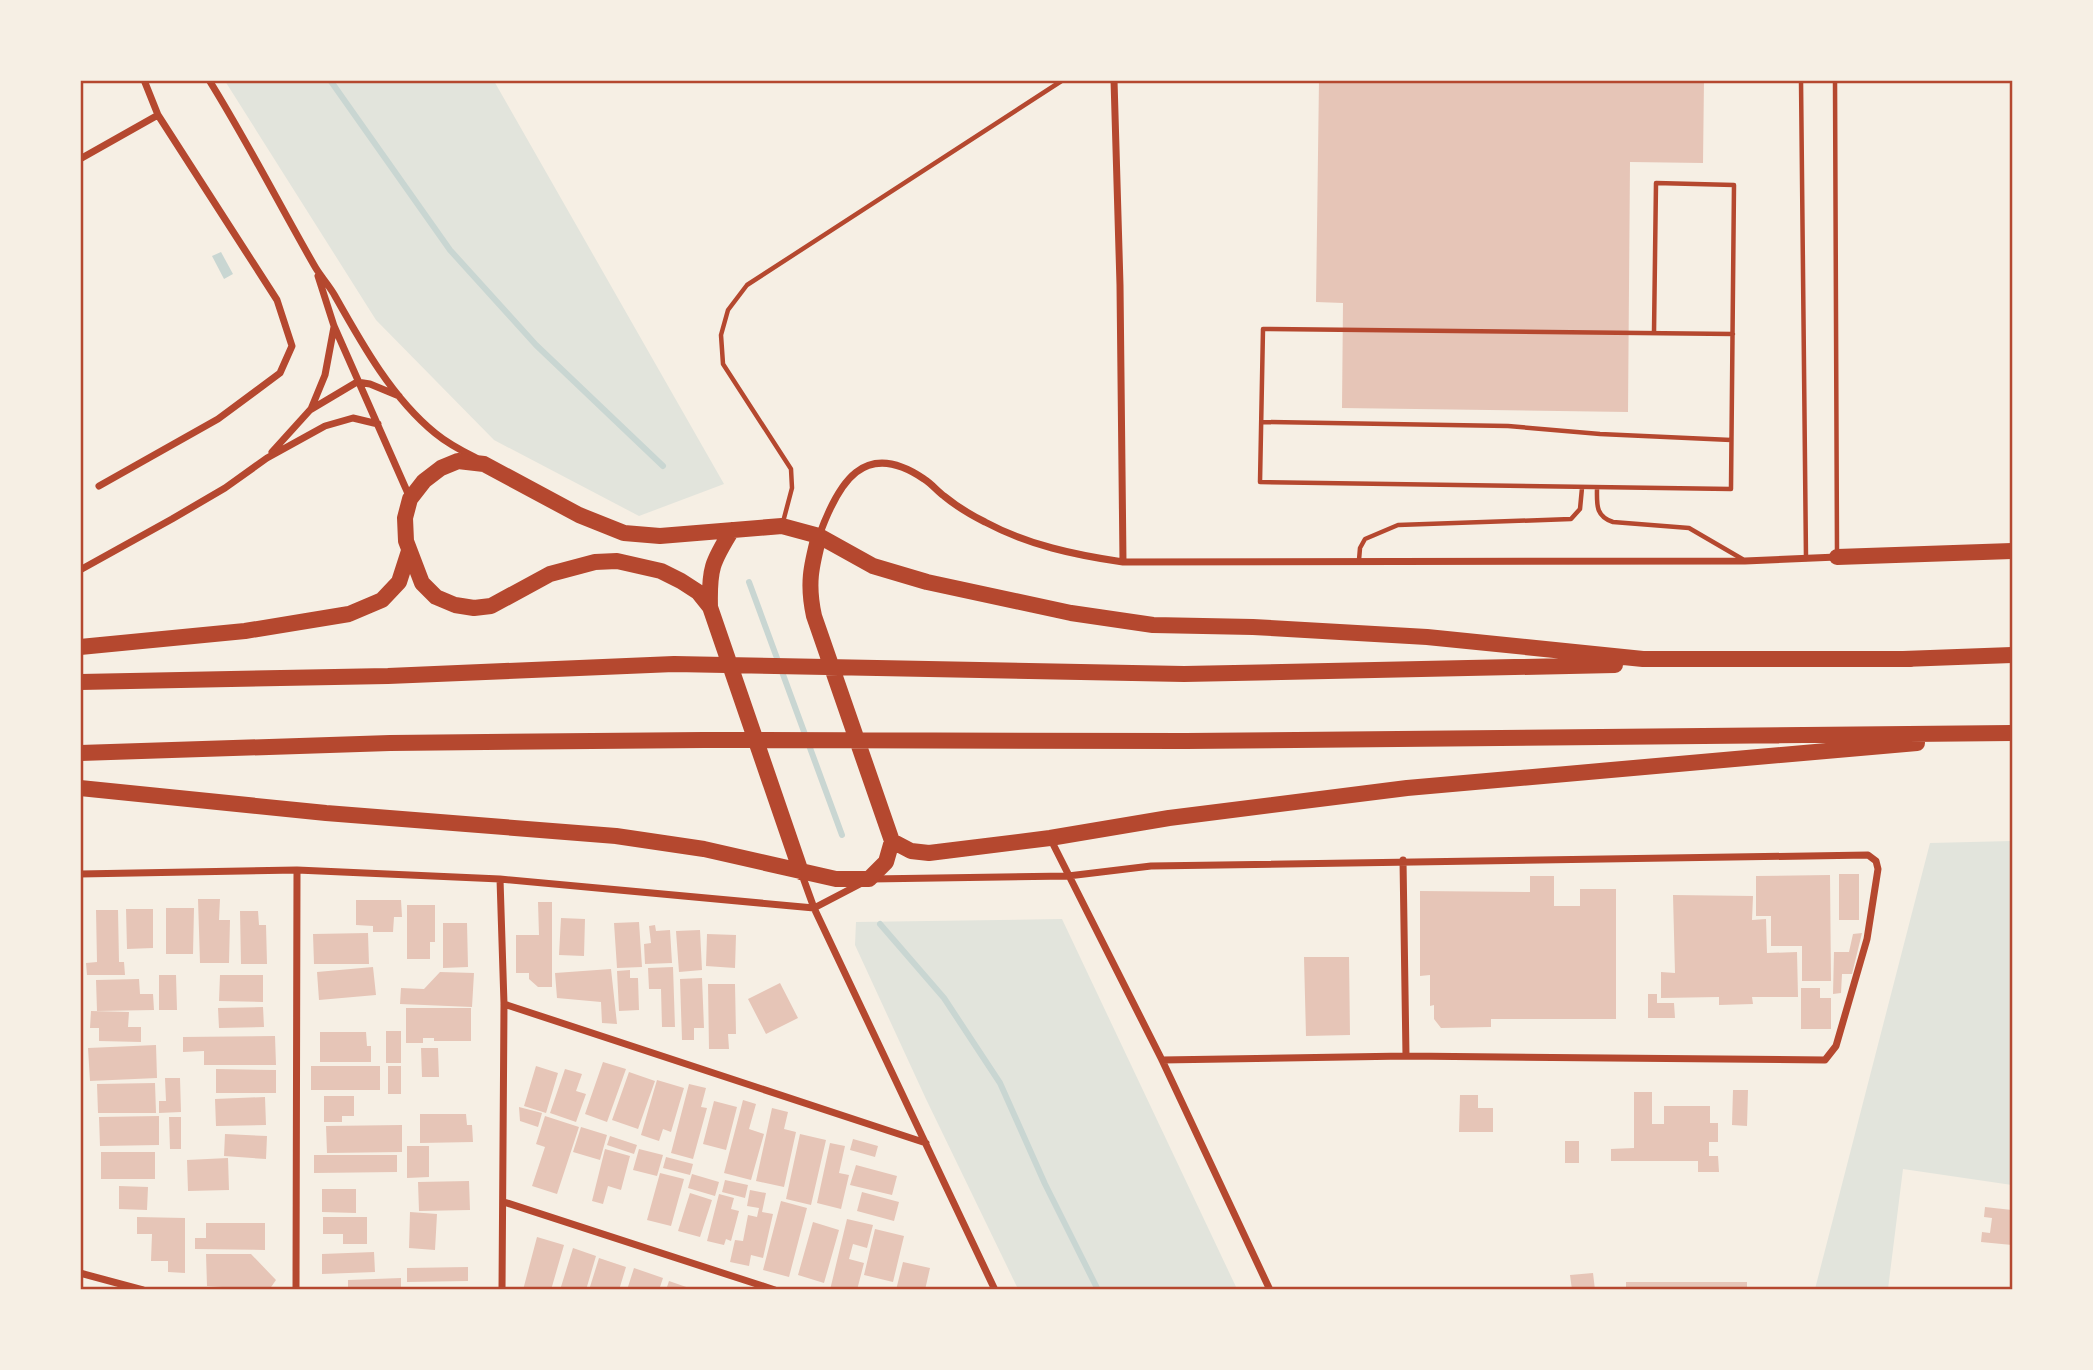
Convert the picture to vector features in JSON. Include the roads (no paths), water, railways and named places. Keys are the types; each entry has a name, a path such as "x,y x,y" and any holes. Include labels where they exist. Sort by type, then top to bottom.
{"highway":[{"path":"710,607 698,592 681,580 660,571 617,561 595,562 550,574 491,606 474,608 455,605 436,597 422,583 406,541 405,518 410,499 424,481 441,468 458,461 484,464 579,515 624,533 660,536 782,526 819,536 873,566 927,582 1071,613 1153,625 1253,627 1427,637 1643,659 1912,659"},
{"path":"732,530 714,559 709,582 710,607 801,872"},
{"path":"80,788 326,813 616,836 704,849 836,879 869,879 886,862 892,841 814,615 809,592 812,563 819,536"},
{"path":"80,646 245,631 349,614 382,600 399,582 409,551"},
{"path":"1838,557 2012,551"},
{"path":"80,682 388,676 674,664 1184,674 2012,655"},
{"path":"892,841 911,851 929,853 1049,838 1169,818 1407,788 2012,733"},
{"path":"80,753 390,744 704,740 1200,740 2012,733"}],"street":[{"path":"99,486 228,412 280,373 292,345 277,300 158,115 144,80"},
{"path":"209,80 316,269 400,397 447,443 484,464"},
{"path":"1114,80 1120,285 1123,562"},
{"path":"80,159 158,115"},
{"path":"316,269 334,326 410,499"},
{"path":"310,410 325,375 334,326"},
{"path":"267,458 310,410 357,382 370,384 400,397"},
{"path":"80,570 225,488 267,458 326,425 353,418 378,425"},
{"path":"819,536 830,505 840,488 856,471 878,462 899,465 926,480 945,497 974,516 1012,535 1066,554 1123,562 1745,561 1838,557"},
{"path":"1049,838 1162,1060 1270,1290"},
{"path":"80,874 297,870 500,879 814,908 869,879 1068,876 1151,866 1403,860 1868,855 1876,861 1878,869 1867,939 1836,1046 1825,1060 1406,1056 1162,1060"},
{"path":"1403,860 1406,1056"},
{"path":"296,1290 297,870"},
{"path":"801,872 814,908 995,1290"},
{"path":"500,879 504,1004 502,1290"},
{"path":"504,1004 926,1143"},
{"path":"504,1202 775,1290"},
{"path":"80,1273 143,1290"}],"lane":[{"path":"782,526 792,488 791,469 723,364 721,335 728,310 736,297 747,285 1063,80"},
{"path":"1801,80 1806,559"},
{"path":"1835,80 1838,557"},
{"path":"1654,333 1656,183 1734,185 1733,334 1731,440 1731,489 1260,482 1263,329 1733,334"},
{"path":"1263,422 1508,426 1613,435 1731,440"},
{"path":"1359,560 1360,548 1365,539 1398,524 1571,519 1580,509 1582,488"},
{"path":"1597,488 1597,509 1604,519 1689,528 1745,561"}],"waterway":[{"path":"330,80 450,250 536,345 663,466"},
{"path":"749,582 842,835"},
{"path":"880,924 944,998 1000,1083 1045,1184 1098,1290"}]}
